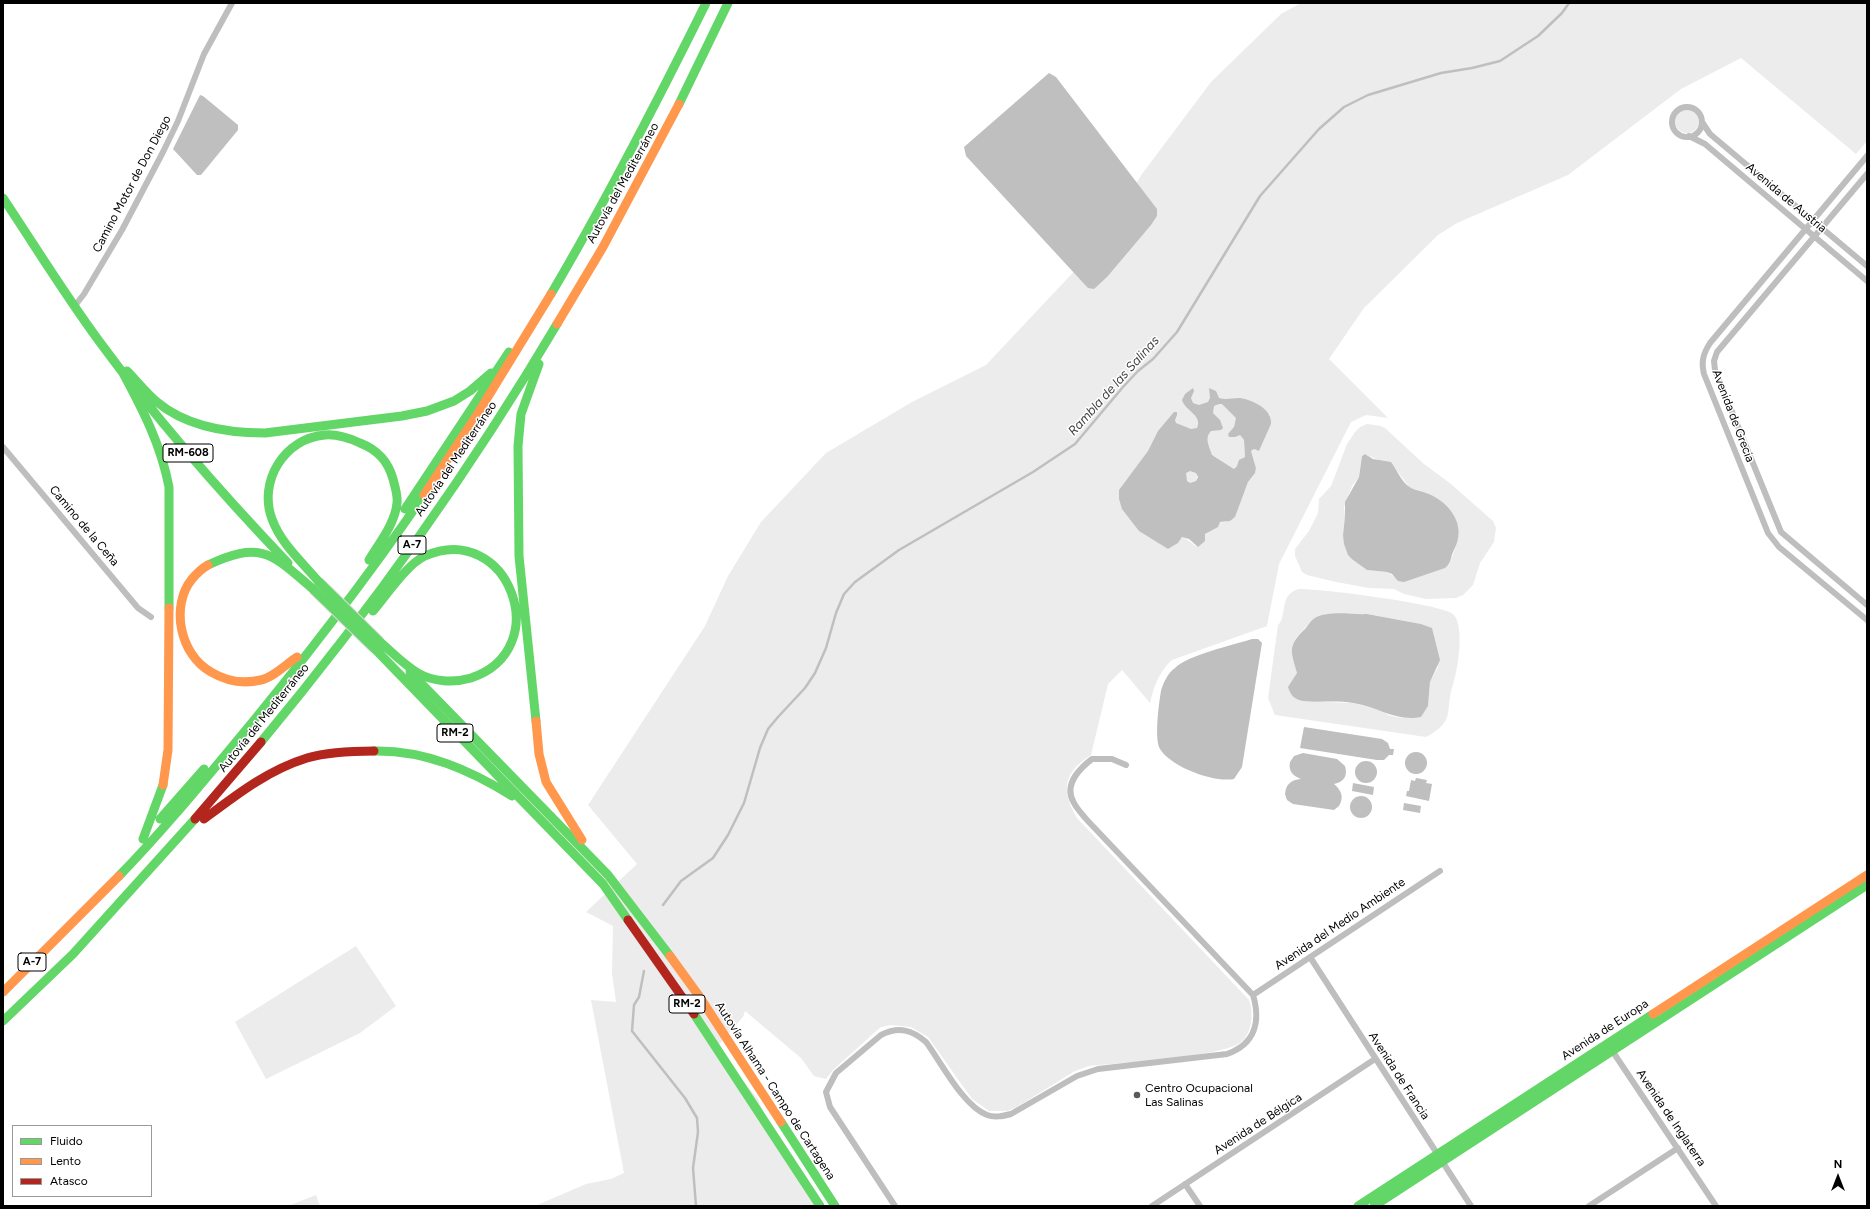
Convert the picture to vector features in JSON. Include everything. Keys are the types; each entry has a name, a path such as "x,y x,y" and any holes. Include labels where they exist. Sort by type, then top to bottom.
{"main road":[{"name":"Autovía del Mediterráneo","path":"3,992 113,883 190,796 305,656 389,545 442,470 534,327 609,197 706,3"},
{"name":"Autovía del Mediterráneo","path":"3,1021 68,960 232,777 342,641 403,559 505,409 547,341 647,166 682,99 728,3"},
{"path":"61,933 65,924 143,839 256,708 390,533 531,318 623,158 642,130"},
{"path":"3,198 74,307 125,372 200,459 316,585"},
{"path":"547,341 521,414 518,446 519,556 540,754 546,782 578,835 606,867 608,875"},
{"path":"125,372 157,401 176,415 199,424 227,432 259,433 402,416 427,411 454,401 470,391 502,363"},
{"path":"125,372 159,442 170,487 168,750 166,773 161,795 143,839"},
{"path":"316,585 277,531 269,511 267,496 271,478 281,459 292,448 308,439 327,434 349,436 376,450 390,468 396,490 397,503 390,524 369,560"},
{"path":"68,960 91,941 204,819 367,617 409,568 424,556 444,551 462,551 484,558 503,575 513,593 517,612 513,637 502,657 485,673 461,681 440,681 418,673 377,645"},
{"path":"296,657 262,679 246,682 220,678 208,671 194,658 185,642 179,621 181,600 188,583 200,568 217,559 234,555 270,555 316,585"},
{"name":"RM-2","path":"316,585 608,875"},
{"name":"RM-2","path":"377,645 470,748 537,814"},
{"path":"204,819 247,787 276,771 306,758 354,750 403,752 447,762 478,775 537,814"},
{"name":"Autovía Alhama - Campo de Cartagena","path":"537,814 607,890 704,1028 820,1206"},
{"name":"Autovía Alhama - Campo de Cartagena","path":"608,875 638,912 698,996 835,1206"},
{"name":"Avenida de Europa","path":"1374,1206 1439,1159 1610,1047 1867,875"},
{"name":"Avenida de Europa","path":"1610,1047 1867,885"},
{"name":"Avenida de Europa","path":"1358,1206 1439,1159"}],"street":[{"name":"Camino Motor de Don Diego","path":"74,307 84,294 116,241 160,159 178,121 204,54 232,3"},
{"path":"1682,108 1691,108 1699,113 1702,122 1698,131 1689,136 1684,136 1676,132 1672,123 1674,114 1682,108"},
{"name":"Avenida de Austria","path":"1702,122 1710,134 1867,266"},
{"name":"Avenida de Austria","path":"1689,136 1705,144 1867,281"},
{"name":"Avenida de Grecia","path":"1867,156 1710,343 1704,352 1702,364 1704,374 1768,533 1779,547 1867,620"},
{"name":"Avenida de Grecia","path":"1867,174 1717,352 1714,361 1715,370 1781,532 1867,605"},
{"name":"Camino de la Ceña","path":"3,447 138,608 151,617"},
{"path":"894,1206 830,1107 826,1092 836,1073 881,1035 889,1031 903,1029 920,1037 926,1042 970,1103 986,1114 1000,1116 1011,1114 1077,1076 1098,1069 1218,1056 1240,1049 1245,1045 1254,1029 1257,1008 1253,995 1088,820 1074,803 1071,796 1071,787 1076,774 1092,759 1112,759 1126,766"},
{"name":"Avenida del Medio Ambiente","path":"1253,995 1440,871"},
{"name":"Avenida de Francia","path":"1310,957 1439,1159 1471,1206"},
{"name":"Avenida de Inglaterra","path":"1610,1047 1716,1206"},
{"name":"Avenida de Bélgica","path":"1152,1206 1375,1059"},
{"path":"1589,1206 1678,1148"},
{"path":"1186,1184 1200,1206"}],"shaded area":[{"path":"1301,3 1867,3 1867,141 1856,154 1741,58 1681,89 1568,175 1457,223 1438,235 1364,308 1329,359 1388,418 1366,415 1351,422 1279,564 1267,626 1172,660 1164,669 1158,680 1150,703 1122,670 1108,684 1091,755 1075,768 1070,775 1068,782 1068,799 1077,818 1249,1000 1252,1017 1250,1028 1245,1038 1241,1042 1213,1052 1145,1061 1089,1066 1075,1071 1015,1108 1007,1111 989,1111 972,1099 928,1037 911,1027 891,1025 881,1027 833,1070 826,1079 814,1076 801,1058 745,1011 743,1017 716,1048 758,1099 772,1133 819,1206 535,1206 586,1184 611,1179 624,1173 591,1000 616,1002 612,973 613,926 586,912 637,864 588,805 705,626 728,576 761,522 826,453 912,402 986,365 1098,246 1142,174 1211,82 1281,14","holes":["1261,407 1270,415 1271,424 1259,451 1254,449 1251,451 1256,468 1255,472 1248,482 1237,510 1226,522 1221,522 1209,530 1198,547 1182,537 1178,543 1168,549 1143,533 1190,483 1196,481 1197,475 1214,456 1234,469 1245,457 1244,440 1240,435 1237,435"]},
{"path":"1049,73 1056,77 1157,209 1157,216 1151,225 1107,277 1094,289 1088,288 966,156 964,147"},
{"path":"200,95 238,125 238,130 201,175 197,175 173,149"},
{"path":"1687,109 1692,110 1698,116 1698,126 1692,132 1687,133 1682,132 1676,126 1675,121 1676,116 1682,110"},
{"path":"1193,388 1194,391 1191,398 1193,403 1199,405 1208,402 1210,398 1209,388 1216,391 1219,398 1239,398 1249,400 1265,409 1271,419 1271,424 1259,451 1254,449 1251,451 1256,468 1255,473 1248,482 1235,517 1230,521 1220,522 1218,527 1205,534 1205,541 1198,547 1189,539 1182,537 1178,543 1168,549 1139,531 1122,509 1119,499 1119,490 1148,451 1158,431 1174,412 1177,412 1175,420 1176,423 1191,429 1197,428 1198,420 1196,416 1186,407 1182,400 1185,394","holes":["1222,404 1236,418 1234,427 1228,434 1229,437 1240,435 1244,440 1245,457 1239,460 1234,469 1212,455 1207,439 1211,431 1221,430 1223,428 1220,420 1213,413 1214,406","1190,471 1196,473 1198,477 1196,481 1190,483 1187,481 1186,473"]},
{"path":"1367,424 1385,428 1424,464 1451,484 1493,521 1496,528 1494,542 1480,563 1473,585 1463,595 1456,598 1426,599 1404,594 1394,589 1369,588 1336,582 1307,575 1302,572 1295,556 1295,549 1309,531 1318,513 1319,499 1331,486 1347,444 1360,427","holes":["1365,454 1394,467 1410,488 1428,493 1456,546 1449,565 1427,573 1396,578 1387,572 1367,570 1353,560 1343,535 1345,516 1344,507 1352,486 1359,477 1362,456"]},
{"path":"1365,454 1373,459 1391,462 1402,480 1408,486 1437,498 1455,517 1458,524 1458,541 1450,562 1445,568 1404,582 1398,581 1392,574 1387,572 1367,570 1348,555 1344,544 1343,535 1345,502 1359,477 1362,456"},
{"path":"1298,589 1310,589 1404,601 1444,610 1453,614 1457,620 1460,637 1458,659 1448,715 1442,725 1426,737 1275,715 1268,698 1278,625 1283,617 1288,596","holes":["1367,614 1421,624 1431,628 1433,632 1438,667 1430,682 1428,706 1421,717 1396,717 1388,715 1382,710 1352,703 1303,701 1294,678 1297,673 1292,649 1295,640 1304,629 1319,618 1334,615"]},
{"path":"1327,614 1367,614 1421,624 1432,628 1440,660 1430,682 1428,706 1421,717 1412,718 1394,716 1362,705 1347,702 1303,701 1293,697 1290,693 1288,687 1297,673 1292,654 1293,645 1295,640 1312,620"},
{"path":"1252,639 1258,639 1262,643 1242,767 1234,779 1226,780 1205,776 1173,762 1160,749 1157,737 1161,691 1168,675 1181,663 1190,659"},
{"path":"1304,727 1382,739 1388,743 1390,749 1394,749 1393,755 1389,755 1384,760 1377,760 1300,748"},
{"path":"1416,752 1424,755 1427,763 1424,771 1416,774 1408,771 1405,763 1408,755"},
{"path":"1303,753 1337,759 1345,766 1346,773 1343,780 1334,784 1339,789 1342,797 1339,806 1334,810 1293,804 1287,800 1285,794 1288,785 1294,780 1301,779 1292,773 1290,762 1294,756"},
{"path":"1366,761 1374,764 1377,772 1374,780 1366,783 1358,780 1355,772 1358,764"},
{"path":"1416,778 1427,780 1426,783 1432,784 1429,801 1406,796 1407,791 1409,791 1411,780 1415,781"},
{"path":"1353,783 1374,787 1373,795 1352,791"},
{"path":"1361,796 1369,799 1372,807 1369,815 1361,818 1353,815 1350,807 1353,799"},
{"path":"1404,803 1421,806 1420,813 1403,810"},
{"path":"356,946 396,1006 360,1033 266,1079 235,1022"},
{"path":"316,1195 320,1206 288,1206"}],"waterway":[{"name":"Rambla de las Salinas","path":"663,905 681,881 713,858 728,835 744,803 760,748 768,729 805,688 815,673 826,648 836,613 844,594 855,582 899,550 1033,472 1075,444 1123,387 1138,371 1153,359 1177,332 1260,196 1319,129 1344,107 1368,95 1441,73 1472,68 1500,61 1538,36 1562,13 1569,3"},
{"name":"Rambla de las Salinas","path":"644,971 639,997 634,1005 632,1031 685,1098 697,1118 698,1132 693,1168 696,1206"}],"traffic: fast":[{"path":"551,294 631,150 706,3"},
{"path":"679,104 728,3"},
{"path":"3,198 74,306 121,370 190,455 238,510 288,563"},
{"path":"261,742 341,642 417,539 489,433 557,324"},
{"path":"405,509 509,352"},
{"path":"536,721 519,556 518,446 521,414 539,364"},
{"path":"127,371 145,391 169,411 194,423 208,427 251,433 265,433 402,416 427,411 454,401 470,391 491,373"},
{"path":"123,373 138,401 156,442 166,472 169,487 169,608"},
{"path":"319,582 281,537 272,519 269,505 269,491 272,477 278,464 297,444 310,438 325,435 339,436 366,446 381,457 391,473 397,494 396,511 390,526 369,560"},
{"path":"119,876 187,800 278,690 353,594 424,495"},
{"path":"373,611 404,573 418,560 425,556 454,550 479,556 499,571 511,593 516,617 512,642 497,663 471,678 458,681 444,681 424,676 408,666 380,642"},
{"path":"208,565 226,557 241,553 254,552 265,554 276,559 287,567 313,589"},
{"path":"319,582 380,642"},
{"path":"313,589 375,649"},
{"path":"375,649 603,884 628,920"},
{"path":"410,672 608,875 670,956"},
{"path":"374,751 411,754 446,763 480,778 512,796"},
{"path":"160,819 204,769"},
{"path":"143,839 163,785"},
{"path":"3,1021 73,954 195,819"},
{"path":"1374,1206 1867,885"},
{"path":"694,1014 820,1206"},
{"path":"1358,1206 1653,1014"},
{"path":"781,1122 835,1206"}],"traffic: slow":[{"path":"557,324 603,247 679,104"},
{"path":"424,495 475,418 551,294"},
{"path":"208,565 192,579 185,590 181,603 180,616 186,642 192,654 200,664 223,678 248,682 261,680 271,676 297,657"},
{"path":"163,785 168,750 169,608"},
{"path":"536,721 539,754 546,782 582,840"},
{"path":"1653,1014 1867,875"},
{"path":"3,992 119,876"},
{"path":"670,956 699,996 781,1122"}],"traffic: jam":[{"path":"195,819 261,742"},
{"path":"204,819 253,784 293,763 323,754 374,751"},
{"path":"628,920 694,1014"}],"place":[{"name":"Centro Ocupacional Las Salinas","path":"1137,1095"}]}
